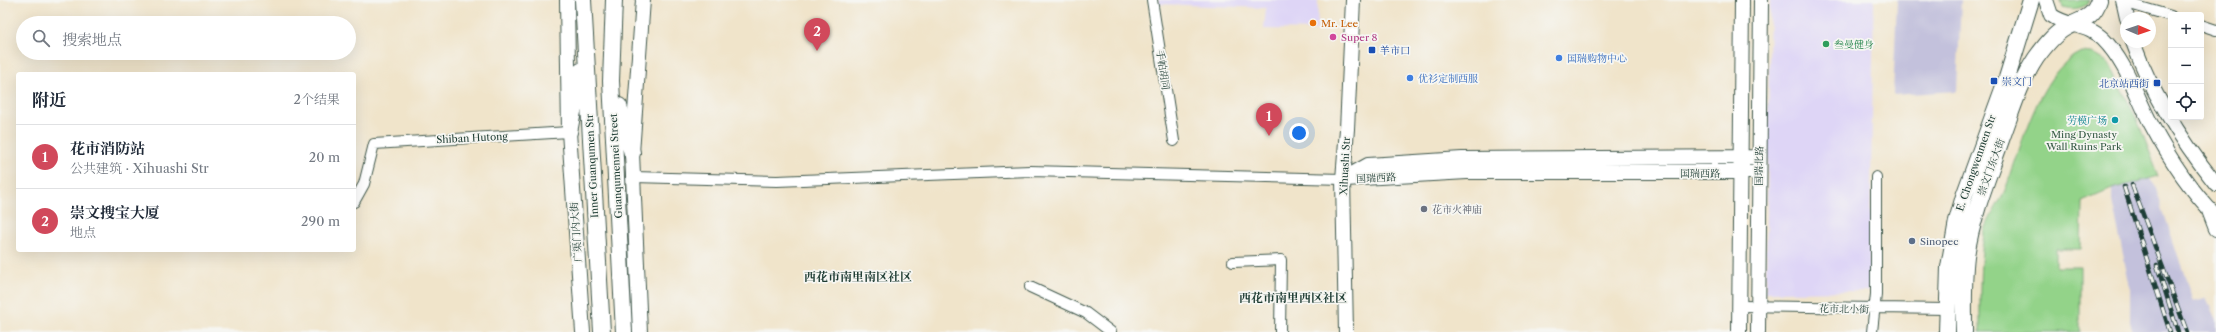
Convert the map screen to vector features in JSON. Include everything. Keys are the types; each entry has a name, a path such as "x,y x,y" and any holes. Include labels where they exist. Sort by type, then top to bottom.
{"main road":[{"name":"Inner Guanqumen Str","path":"583,0 602,332"},
{"name":"Guanqumennei Street","path":"614,0 611,81 624,332"},
{"name":"E. Chongwenmen Str","path":"1947,332 1949,267 1957,221 1964,196 2007,78 2031,0"},
{"name":"崇文门东大街","path":"1964,332 1966,255 1981,194 2016,101 2028,72 2047,44 2066,27 2081,22 2089,16 2099,0"},
{"path":"569,132 585,46"},
{"path":"611,81 632,153"}],"street":[{"name":"广渠门内大街","path":"566,0 569,132 583,332"},
{"path":"640,332 632,153 643,0"},
{"name":"手帕胡同","path":"1152,0 1174,141"},
{"name":"Xihuashi Str","path":"1346,332 1343,179 1347,129 1353,0"},
{"name":"国瑞北路","path":"1739,332 1742,0"},
{"name":"国瑞北路","path":"1758,332 1761,0"},
{"path":"2046,0 2051,15 2065,23 2087,28 2104,40 2128,74 2151,124 2175,164 2212,212 2216,229"},
{"path":"2123,1 2168,15"},
{"path":"2123,1 2126,12"},
{"path":"2204,26 2216,30"},
{"path":"2136,48 2166,115 2189,151 2216,184"},
{"name":"Shiban Hutong","path":"356,198 364,184 374,144 569,132"},
{"name":"国瑞西路","path":"1343,179 1368,164 1454,159 1759,157"},
{"path":"634,177 777,181 1030,171 1343,179"},
{"name":"国瑞西路","path":"1343,179 1467,172 1759,172"},
{"path":"1872,332 1876,294 1876,177"},
{"path":"1233,262 1281,260 1280,332"},
{"path":"1030,288 1086,313 1111,332"},
{"name":"花市北小街","path":"1741,306 1947,309"}],"shaded area":[{"path":"1158,0 1318,0 1317,30 1264,29 1266,8 1158,4"},
{"path":"1770,0 1874,0 1869,291 1766,292"},
{"path":"1897,0 1961,0 1957,91 1893,95"},
{"path":"2149,178 2155,186 2193,301 2206,298 2216,320 2216,332 2133,332 2130,322 2130,288 2112,201 2112,189"}],"green space":[{"path":"2060,0 2089,0 2088,4 2085,6 2073,9 2063,7"},
{"name":"Ming Dynasty Wall Ruins Park","path":"2081,52 2092,53 2109,63 2138,122 2159,176 2112,189 2082,202 2081,249 2056,249 2056,267 2080,267 2080,332 1980,332 1982,246 1984,234 1990,218 2005,190 2033,113 2042,93 2053,76 2066,62"}],"railway":[{"path":"2132,185 2187,332"},
{"path":"2124,187 2170,332"},
{"path":"2157,265 2178,332"}],"place":[{"name":"Mr. Lee","path":"1313,23"},
{"name":"Super 8","path":"1333,37"},
{"name":"叁曼健身","path":"1826,44"},
{"name":"羊市口","path":"1372,50"},
{"name":"崇文搜宝大厦","path":"817,51"},
{"name":"国瑞购物中心","path":"1559,58"},
{"name":"优衫定制西服","path":"1410,78"},
{"name":"崇文门","path":"1994,81"},
{"name":"北京站西街","path":"2157,83"},
{"name":"劳模广场","path":"2115,120"},
{"name":"花市消防站","path":"1269,136"},
{"name":"花市火神庙","path":"1424,209"},
{"name":"Sinopec","path":"1912,241"}],"district":[{"name":"西花市南里南区社区","path":"858,276"},
{"name":"西花市南里西区社区","path":"1293,297"}]}
